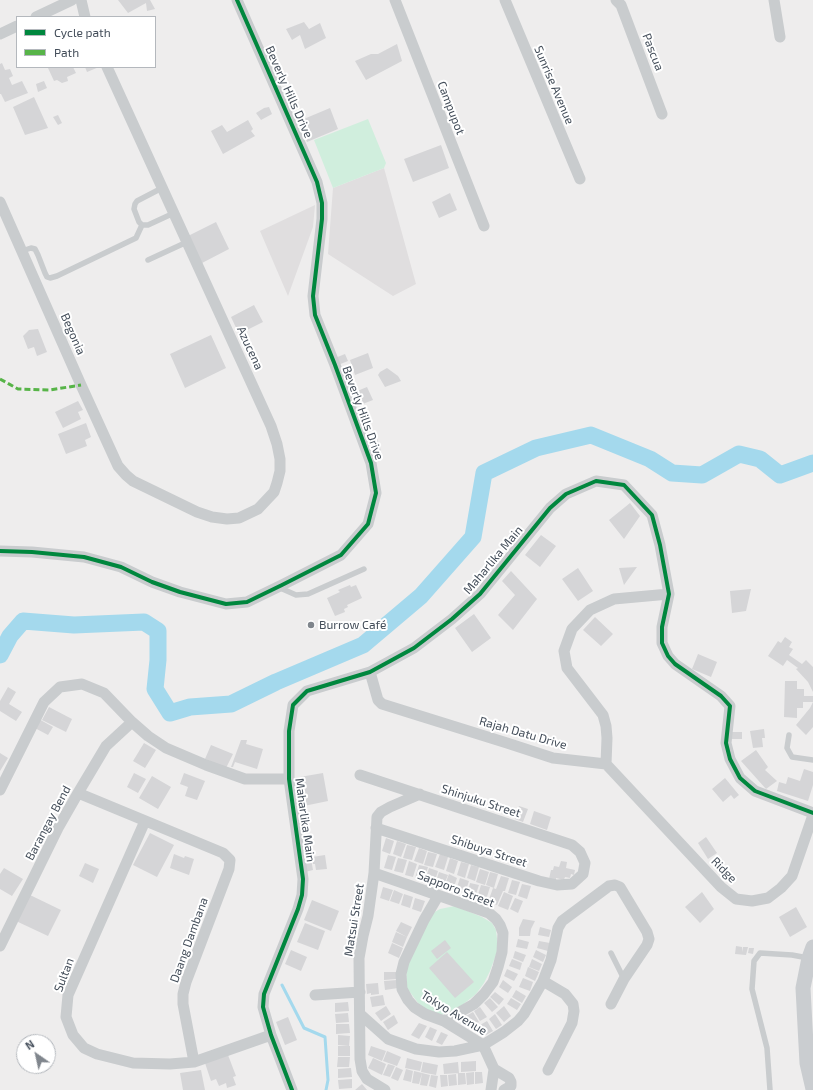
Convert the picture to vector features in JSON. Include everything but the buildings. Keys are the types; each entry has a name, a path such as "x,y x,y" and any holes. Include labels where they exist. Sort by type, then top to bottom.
{"main road":[{"path":"811,953 803,988 807,1063 813,1089"}],"street":[{"path":"38,16 72,0"},
{"path":"81,0 85,16"},
{"name":"Beverly Hills Drive","path":"0,551 32,552 84,557 121,567 152,582 180,592 226,604 247,602 341,555 368,524 376,493 371,463 315,315 313,296 322,219 322,203 317,182 237,0"},
{"name":"Campupot","path":"395,0 484,226"},
{"name":"Pascua","path":"616,0 621,5 662,114"},
{"path":"774,0 780,37"},
{"name":"Sunrise Avenue","path":"509,1 580,179"},
{"path":"0,34 16,26"},
{"name":"Azucena","path":"107,68 271,426 280,459 280,471 274,492 258,509 239,518 227,519 212,517 197,512 133,481 126,475"},
{"name":"Begonia","path":"0,202 118,466 126,475"},
{"name":"Maharlika Main","path":"292,1090 271,1035 263,1007 264,994 298,910 302,895 303,879 289,779 288,731 293,705 307,691 370,672 414,648 452,619 480,594 550,508 566,494 596,481 624,485 652,514 660,545 669,594 662,627 662,644 668,656 675,664 720,696 730,706 726,743 730,759 740,778 755,790 813,814"},
{"path":"606,764 607,738 603,715 567,668 564,651 572,629 590,610 614,599 669,594"},
{"name":"Rajah Datu Drive","path":"370,672 378,700 382,704 553,758 606,764"},
{"path":"0,790 44,702 60,687 82,684 104,694 148,736 166,748 206,765 245,779 289,779"},
{"name":"Barangay Bend","path":"0,946 58,828 78,793 106,746 132,722"},
{"name":"Ridge","path":"606,764 721,887 736,899 752,901 768,898 781,888 792,876 813,814"},
{"name":"Shinjuku Street","path":"360,775 572,845 580,852 585,864"},
{"path":"78,793 145,821"},
{"name":"Matsui Street","path":"385,1090 367,1079 362,1071 360,1059 360,958 374,873 377,817 381,812 420,794"},
{"name":"Sultan","path":"145,821 68,995 66,1017 73,1035 84,1048 98,1054 133,1063 170,1064 194,1062 271,1035"},
{"name":"Daang Dambana","path":"145,821 223,853 230,860 229,869 186,982 183,994 183,1004 194,1062"},
{"name":"Shibuya Street","path":"376,828 539,881 557,885 572,884 583,874 585,864"},
{"name":"Sapporo Street","path":"374,873 462,903 488,914 496,919 503,933 502,952 498,967 492,982 484,994 474,1004 444,1021"},
{"path":"360,1014 388,1039 416,1049 444,1052 483,1045 504,1032 524,1014 543,981 551,960 558,928 562,922 609,886 616,885 620,888 647,932 649,940 624,979 611,1004"},
{"name":"Tokyo Avenue","path":"438,896 424,920 404,962 401,974 402,989 414,1007 426,1014 444,1021 483,1045 494,1069"},
{"path":"543,981 565,994 573,1004 574,1011 572,1024 548,1070"},
{"path":"315,995 360,992"},
{"path":"491,1090 494,1069 509,1078 511,1082 511,1086 504,1090"}],"lane":[{"path":"162,188 137,200 134,209 139,222 148,225 174,213"},
{"path":"22,251 31,248 35,249 44,273 50,278 136,238 142,224"},
{"path":"148,260 187,242"},
{"path":"278,587 296,595 308,594 364,570"},
{"path":"789,735 787,748 792,757 813,760"},
{"path":"611,953 624,979"},
{"path":"770,1090 767,1048 752,989 754,961 760,953 792,955 811,953"}],"shaded area":[{"path":"384,168 416,284 393,296 328,254 333,188"},
{"path":"315,205 313,227 288,296 260,231"}],"green space":[{"path":"368,119 386,163 384,168 333,188 314,140"},
{"path":"455,906 482,917 492,923 496,930 497,952 484,983 476,994 461,1006 448,1013 437,1016 418,1003 407,988 406,965 433,913 440,909"}],"waterway":[{"path":"0,655 10,636 23,621 74,625 144,622 158,631 158,660 155,689 170,713 190,707 231,704 276,682 363,645 421,596 473,537 484,473 536,448 591,435 650,459 672,473 702,475 739,454 760,459 780,475 813,463"},
{"path":"282,985 304,1028 325,1037 328,1080 326,1090"}],"marked path":[{"path":"0,379 18,389 50,390 81,385"}],"cycle path":[{"path":"0,551 32,552 84,557 121,567 152,582 180,592 226,604 247,602 341,555 368,524 376,493 371,463 315,315 313,296 322,219 322,203 317,182 237,0"},
{"path":"292,1090 271,1035 263,1007 264,994 298,909 302,895 303,879 289,779 289,731 293,705 307,691 370,672 414,648 452,619 480,594 550,508 566,494 596,481 624,485 652,515 660,545 669,594 662,627 662,643 668,656 675,664 721,696 730,706 726,743 730,759 740,778 755,791 813,813"}],"place":[{"name":"Burrow Café","path":"311,625"}]}
